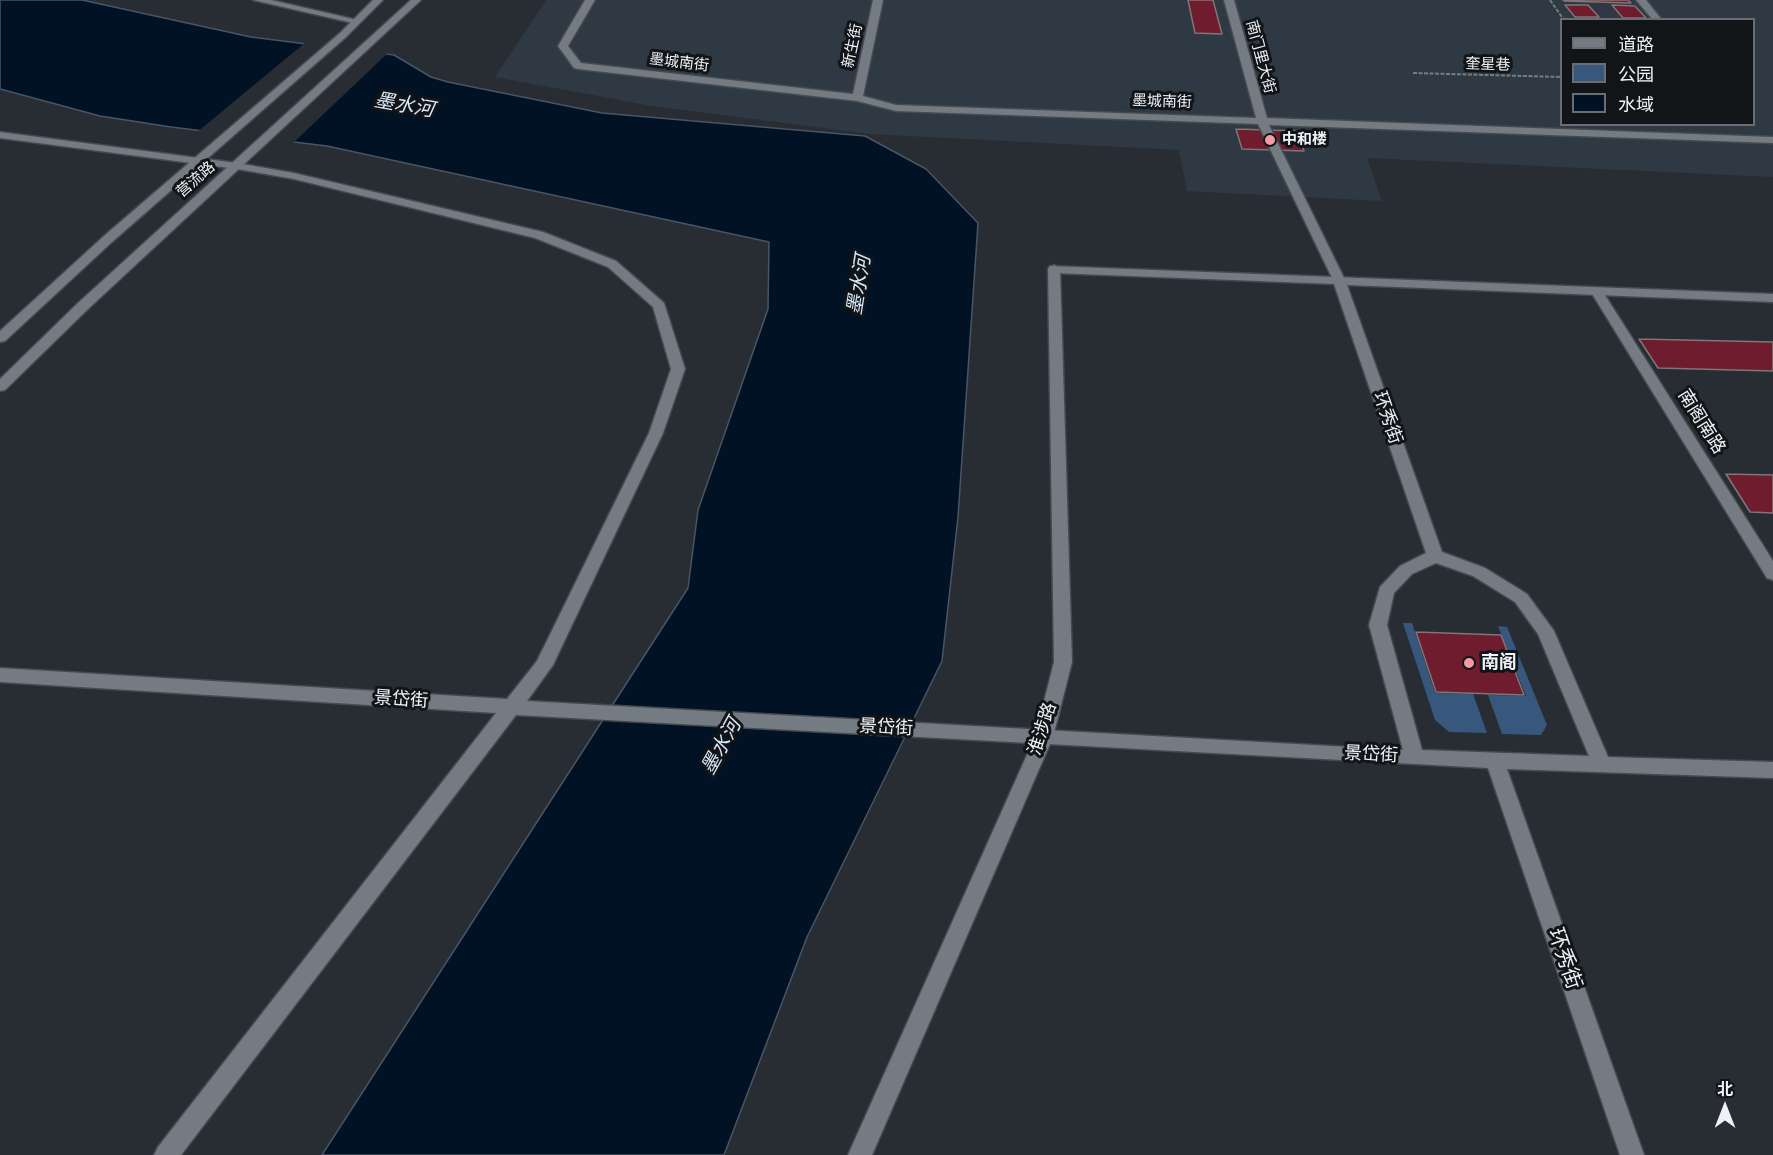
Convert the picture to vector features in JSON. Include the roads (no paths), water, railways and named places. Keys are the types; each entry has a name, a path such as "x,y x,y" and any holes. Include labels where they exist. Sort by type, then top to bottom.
{"street":[{"path":"258,0 357,21"},
{"name":"营流路","path":"0,338 108,239 343,36 378,0"},
{"name":"营流路","path":"0,387 83,306 416,0"},
{"name":"墨城南街","path":"590,0 562,46 578,66 857,98 896,108 1773,140"},
{"name":"新生街","path":"857,98 878,0"},
{"name":"南门里大街","path":"1229,0 1262,121 1339,280"},
{"path":"1641,0 1656,18"},
{"path":"1750,126 1761,139"},
{"path":"0,135 237,166 294,176 539,235 612,264 659,306 678,369 656,433 544,665 166,1155"},
{"name":"淮涉路","path":"860,1155 1044,737 1063,662 1054,269 1339,280"},
{"path":"1339,280 1773,298"},
{"name":"环秀街","path":"1339,280 1435,556"},
{"name":"南阁南路","path":"1597,292 1773,574"},
{"path":"1415,758 1378,625 1386,591 1406,570 1435,556 1479,572 1521,598 1545,630 1602,765"},
{"name":"景岱街","path":"0,675 579,711 1415,758 1773,770"},
{"name":"环秀街","path":"1495,762 1632,1155"}],"water":[{"name":"墨水河","path":"0,0 82,0 251,37 394,55 431,77 448,82 602,113 865,136 926,169 978,223 958,517 942,661 807,937 724,1155 322,1155 688,588 698,510 768,309 769,242 327,146 100,116 0,89"}],"place":[{"name":"中和楼","path":"1270,140"},
{"name":"南阁","path":"1469,663"}]}
